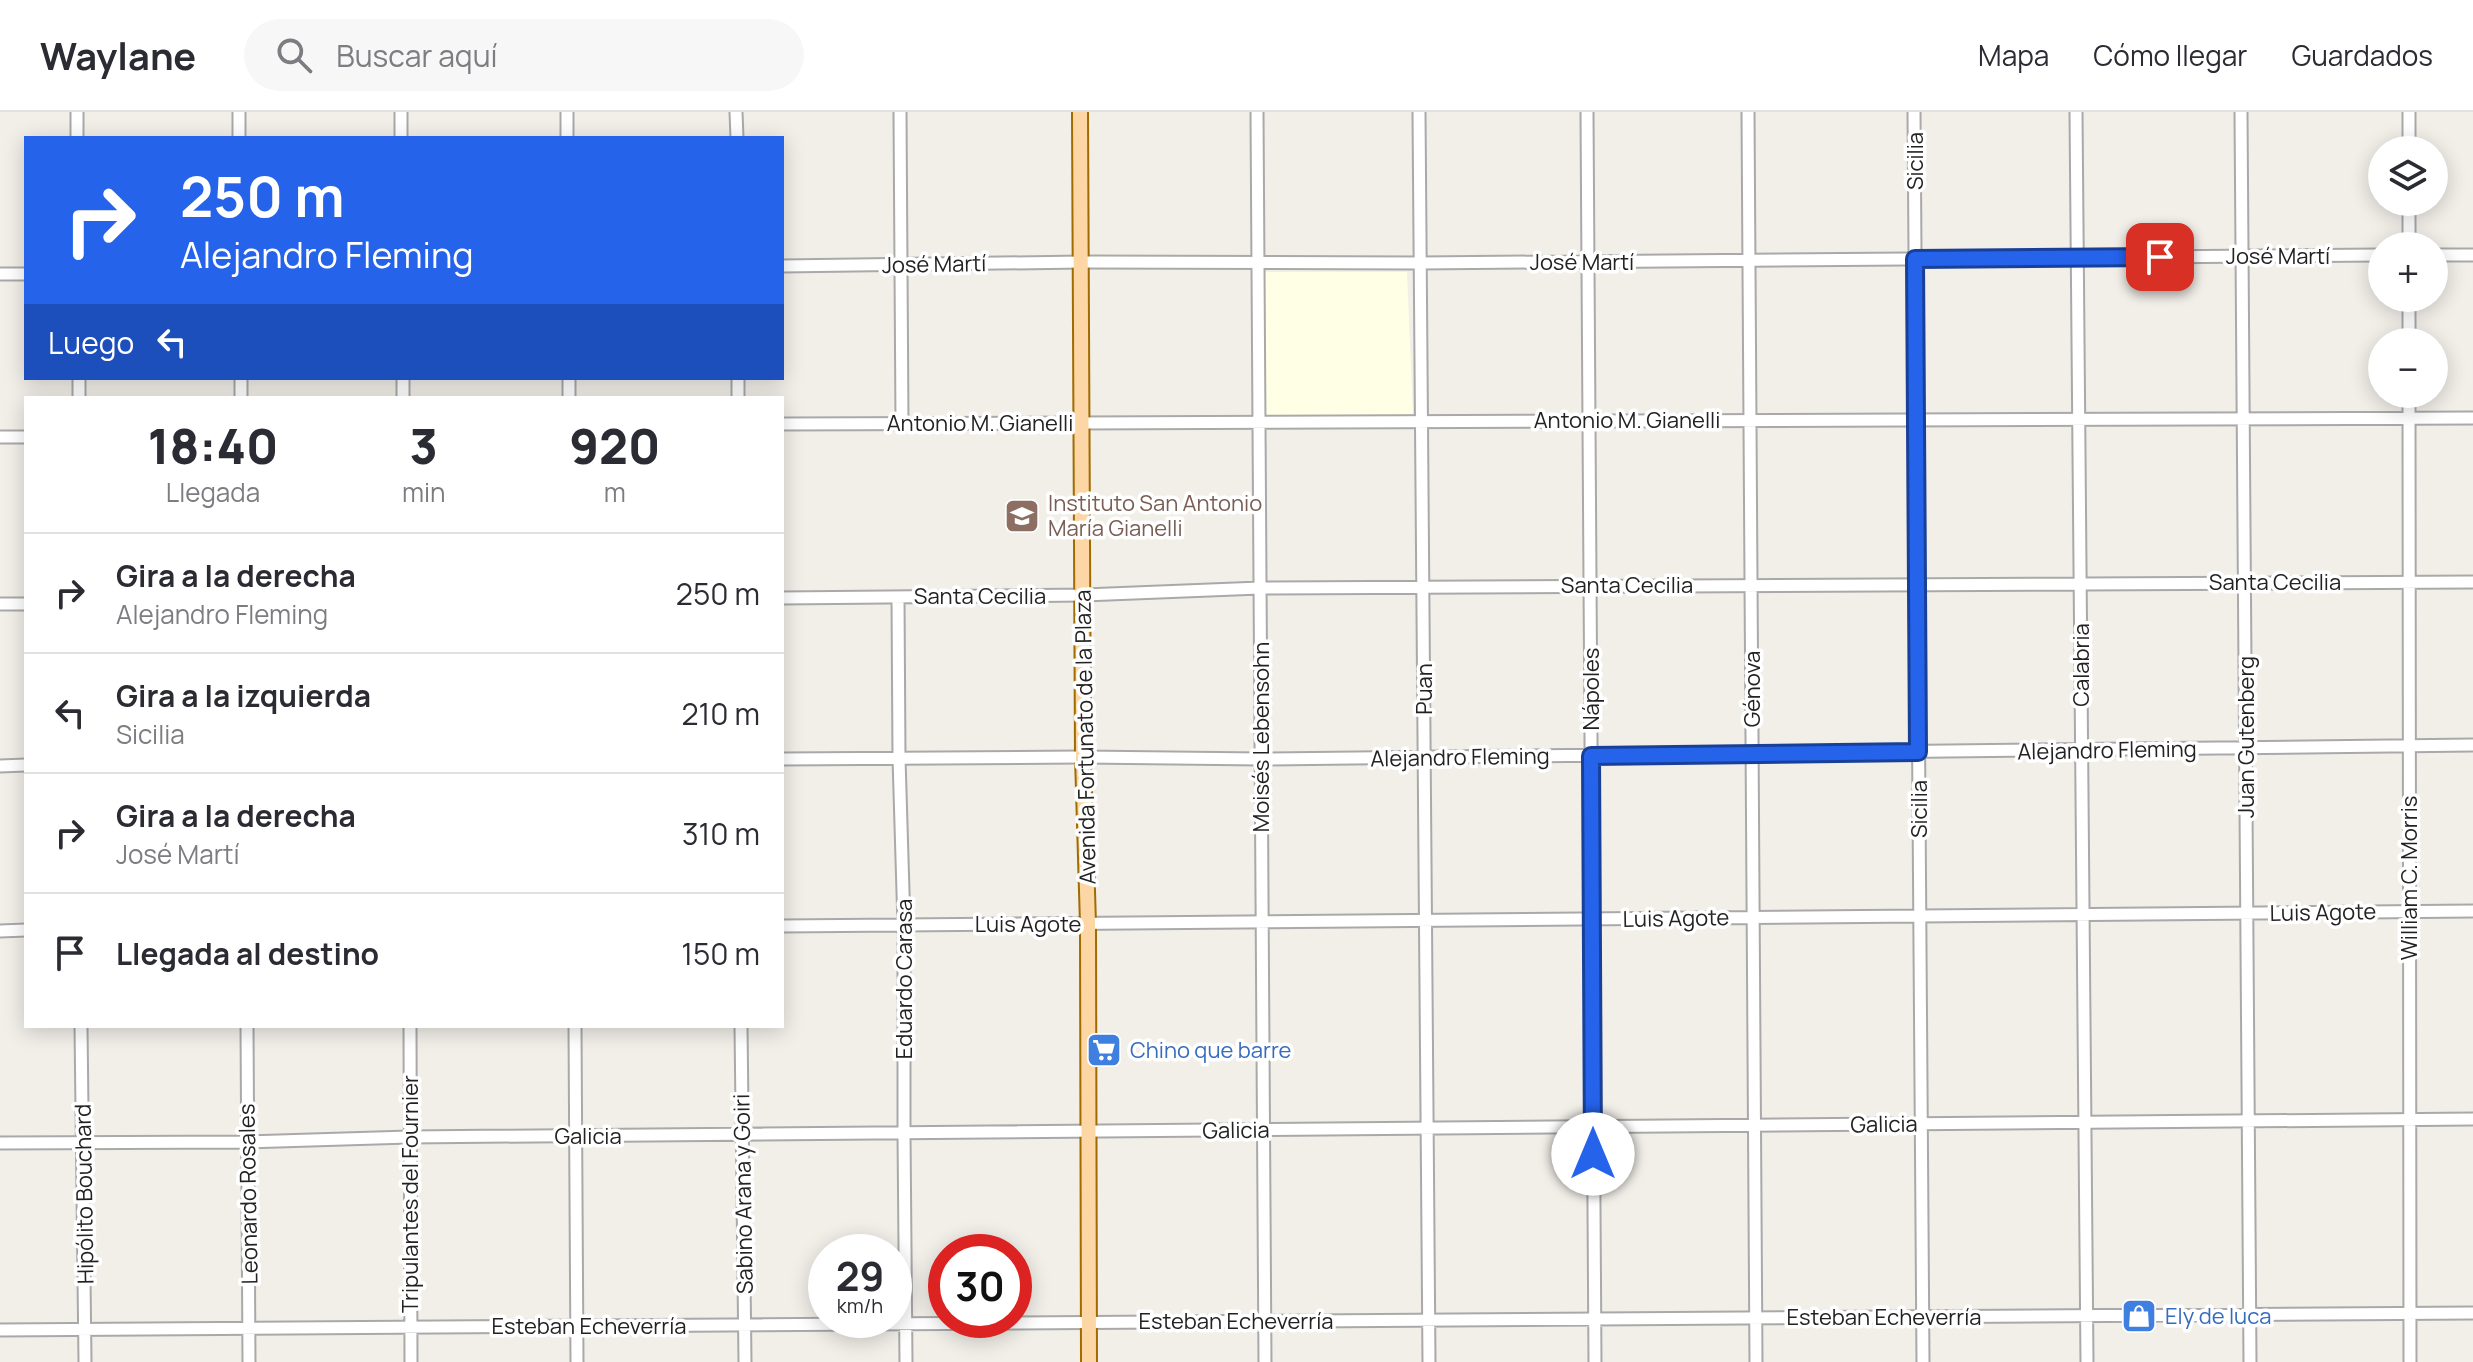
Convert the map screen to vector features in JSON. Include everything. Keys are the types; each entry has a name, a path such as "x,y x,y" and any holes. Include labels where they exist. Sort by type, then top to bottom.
{"main road":[{"name":"Avenida Fortunato de la Plaza","path":"1080,112 1089,1362"}],"street":[{"path":"77,112 77,136"},
{"path":"239,112 239,136"},
{"path":"401,112 401,136"},
{"path":"567,112 567,136"},
{"path":"736,112 737,136"},
{"path":"900,112 902,423"},
{"name":"Moisés Lebensohn","path":"1257,112 1265,1362"},
{"name":"Puan","path":"1419,112 1429,1362"},
{"name":"Nápoles","path":"1587,112 1595,1362"},
{"name":"Génova","path":"1748,112 1756,1362"},
{"name":"Sicilia","path":"1914,112 1923,1362"},
{"name":"Calabria","path":"2076,112 2087,1362"},
{"name":"Juan Gutenberg","path":"2241,112 2250,1362"},
{"path":"2409,112 2409,136"},
{"name":"José Martí","path":"784,266 2368,255"},
{"path":"2448,255 2473,255"},
{"path":"0,274 24,274"},
{"name":"William C. Morris","path":"2409,408 2410,1362"},
{"name":"Antonio M. Gianelli","path":"784,424 2473,418"},
{"path":"0,437 24,437"},
{"name":"Santa Cecilia","path":"784,598 1084,595 1260,588 2473,582"},
{"name":"Eduardo Carasa","path":"898,597 905,1234"},
{"path":"0,604 24,604"},
{"name":"Alejandro Fleming","path":"784,759 1424,758 2473,745"},
{"path":"0,766 24,765"},
{"name":"Luis Agote","path":"784,926 2473,911"},
{"path":"0,931 24,930"},
{"name":"Hipólito Bouchard","path":"81,1028 85,1362"},
{"name":"Leonardo Rosales","path":"247,1028 249,1362"},
{"name":"Tripulantes del Fournier","path":"410,1028 411,1362"},
{"path":"575,1028 577,1362"},
{"name":"Sabino Arana y Goiri","path":"741,1028 745,1362"},
{"name":"Galicia","path":"0,1143 2473,1119"},
{"name":"Esteban Echeverría","path":"912,1324 2473,1313"},
{"name":"Esteban Echeverría","path":"0,1330 808,1325"},
{"name":"Eduardo Carasa","path":"906,1338 906,1362"}],"shaded area":[{"path":"1257,272 1407,272 1413,416 1261,416"}],"place":[{"name":"Instituto San Antonio María Gianelli","path":"1022,516"},
{"name":"Chino que barre","path":"1104,1050"},
{"name":"Ely de luca","path":"2139,1316"}],"route":[{"path":"1593,1154 1591,756 1918,752 1915,259 2160,257"}]}
